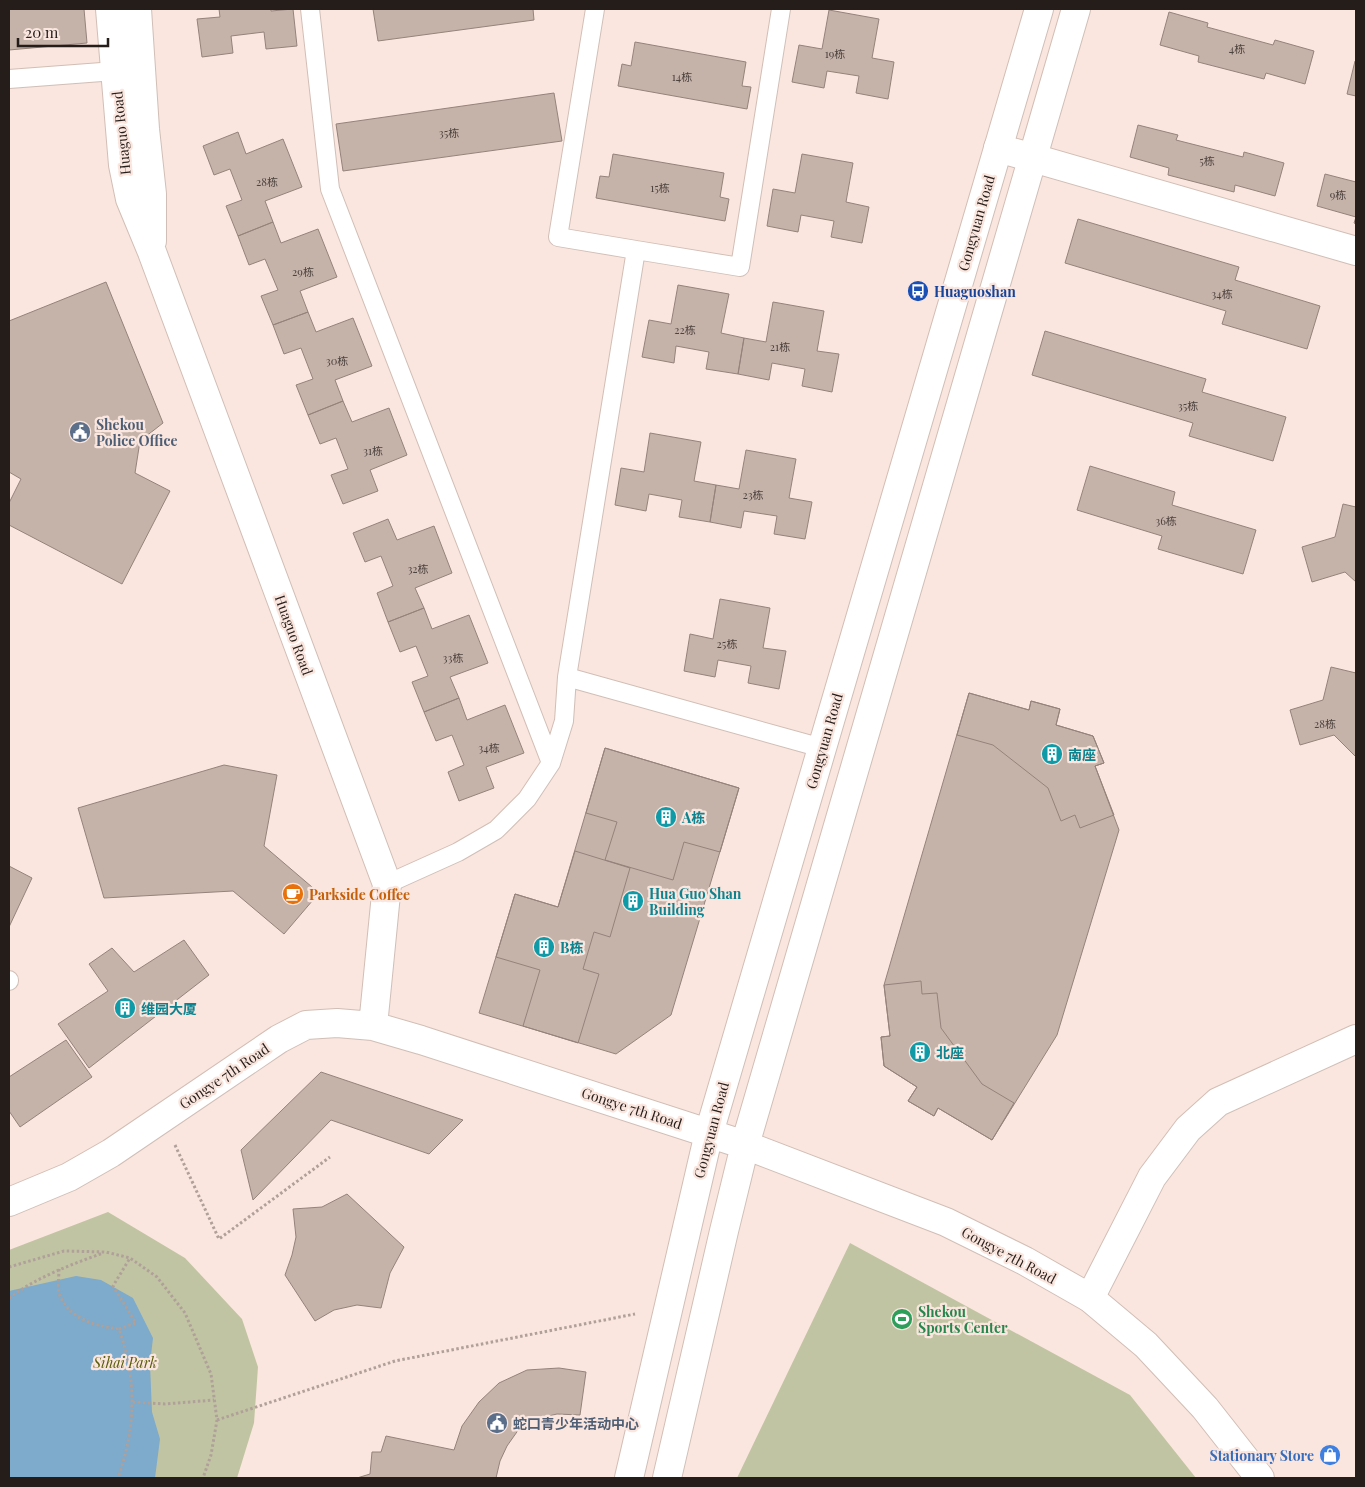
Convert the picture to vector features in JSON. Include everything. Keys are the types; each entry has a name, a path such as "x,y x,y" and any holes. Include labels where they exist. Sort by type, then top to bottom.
{"street":[{"name":"Huaguo Road","path":"110,9 123,165 130,199 152,252 387,884 373,1026"},
{"name":"Huaguo Road","path":"137,9 152,194 152,252"},
{"name":"Gongyuan Road","path":"629,1478 709,1133 1039,9"},
{"path":"667,1478 745,1145 1076,9"},
{"path":"998,148 1356,251"},
{"name":"Gongye 7th Road","path":"9,1202 69,1177 111,1153 278,1039 306,1026 337,1023 373,1026 745,1145 946,1222 1025,1261 1090,1298 1146,1345 1205,1408 1260,1478"},
{"path":"1090,1298 1152,1178 1188,1129 1218,1102 1356,1039"}],"lane":[{"path":"310,9 330,189 551,762"},
{"path":"595,9 558,237 740,267 781,9"},
{"path":"9,79 115,71"},
{"path":"387,884 458,852 496,830 528,799 551,762 564,720 567,677 636,250"},
{"path":"567,677 822,748"}],"path":[{"path":"175,1145 219,1239 330,1157"},
{"path":"9,1267 64,1251 106,1252 130,1258 157,1277 184,1313 211,1374 217,1420 211,1455 203,1478"},
{"path":"9,1298 18,1291 59,1269 106,1252"},
{"path":"59,1269 59,1295 75,1315 96,1326 119,1329 136,1323 113,1286 130,1258"},
{"path":"217,1420 395,1360 635,1314"},
{"path":"118,1478 128,1444 133,1413 132,1381 126,1350 119,1329"},
{"path":"132,1402 165,1404 214,1400"}],"green space":[{"name":"Sihai Park","path":"108,1212 185,1258 242,1319 258,1367 254,1423 237,1478 9,1478 9,1250"},
{"name":"Shekou Sports Center","path":"850,1243 1130,1395 1196,1478 737,1478"}],"water":[{"path":"76,1276 101,1280 133,1298 153,1338 150,1364 152,1412 160,1439 155,1478 9,1478 9,1291"}],"building":[{"path":"9,9 84,9 87,43 9,50"},
{"path":"219,9 271,9 271,11 293,9 297,46 266,49 264,32 231,36 233,53 202,57 197,19 220,17"},
{"path":"373,9 533,9 534,20 378,41"},
{"path":"829,10 879,19 872,58 894,62 888,99 856,93 859,76 827,71 824,88 792,82 799,45 822,49"},
{"path":"1169,12 1208,23 1207,27 1273,45 1275,40 1314,51 1305,84 1266,73 1264,79 1198,62 1199,56 1160,45"},
{"path":"635,42 746,62 742,86 751,87 747,109 618,86 622,64 631,66"},
{"path":"1356,61 1356,96 1347,94"},
{"path":"554,93 562,141 343,171 336,124"},
{"path":"1138,125 1178,135 1176,140 1243,157 1244,152 1284,163 1275,196 1235,185 1234,192 1168,175 1169,168 1130,157"},
{"path":"238,132 246,154 283,139 302,187 265,201 273,222 238,236 226,206 242,200 230,169 214,175 203,146"},
{"path":"613,154 724,173 720,197 729,199 725,221 596,198 600,176 609,177"},
{"path":"802,154 853,163 846,202 869,207 862,243 831,237 834,221 801,215 798,232 767,226 773,189 795,193"},
{"path":"1325,174 1356,182 1356,217 1317,206"},
{"path":"1078,219 1239,267 1235,280 1320,306 1307,349 1222,324 1226,311 1065,263"},
{"path":"273,222 281,243 318,229 337,277 300,291 308,312 273,325 261,296 278,290 265,259 249,265 238,236"},
{"name":"Shekou Police Office","path":"106,282 163,423 140,441 135,473 170,491 122,584 9,525 9,503 21,479 9,472 9,321"},
{"path":"678,285 729,294 721,333 744,338 738,374 706,369 709,352 676,346 674,363 642,357 649,320 671,324"},
{"path":"773,302 824,311 817,351 839,354 832,392 802,386 805,369 772,363 769,380 738,374 744,338 766,342"},
{"path":"308,312 316,332 353,318 372,366 335,380 343,401 308,415 296,385 313,379 301,348 284,354 273,325"},
{"path":"1045,331 1206,379 1202,392 1286,417 1273,461 1189,436 1193,423 1032,375"},
{"path":"343,401 352,422 389,408 407,455 370,470 378,491 343,504 331,475 348,469 336,438 320,444 308,415"},
{"path":"650,433 701,442 694,481 716,485 710,522 679,517 682,500 649,494 646,511 615,505 621,468 644,472"},
{"path":"746,450 796,459 789,498 812,502 805,539 774,534 777,516 744,511 741,528 710,522 716,485 739,489"},
{"path":"1090,466 1175,492 1172,505 1256,530 1243,574 1158,549 1162,536 1077,510"},
{"path":"1343,504 1356,507 1356,582 1345,572 1312,582 1302,547 1335,537"},
{"path":"388,519 397,540 434,526 452,573 415,588 424,608 388,622 377,593 393,586 381,556 365,562 353,533"},
{"path":"720,599 770,608 763,648 786,651 779,689 748,683 751,666 718,660 715,677 684,671 690,634 713,639"},
{"path":"424,608 432,629 469,615 488,663 450,677 459,698 424,712 412,682 428,676 416,646 400,652 388,622"},
{"path":"1331,667 1356,673 1356,757 1334,735 1300,745 1290,710 1323,700"},
{"path":"969,693 1029,710 1031,701 1060,709 1056,725 1093,736 1104,763 1095,766 1119,830 1057,1035 992,1140 938,1108 934,1116 908,1101 917,1087 884,1066 881,1037 890,1036 884,985"},
{"name":"南座","path":"969,693 1029,710 1031,701 1060,709 1056,725 1093,736 1104,763 1095,766 1114,815 1080,828 1075,815 1061,821 1048,788 993,745 957,735"},
{"path":"459,698 467,720 505,705 524,753 486,767 494,788 459,801 448,772 464,765 452,735 436,741 424,712"},
{"name":"Hua Guo Shan Building","path":"605,748 739,788 671,1015 616,1054 479,1013 515,894 558,907"},
{"name":"A栋","path":"605,748 739,788 720,852 684,842 673,880 605,860 617,822 586,813"},
{"path":"224,765 277,775 264,846 319,893 284,934 233,891 104,898 78,808"},
{"name":"B栋","path":"575,851 630,868 610,937 594,932 583,969 599,974 578,1043 523,1026 540,970 496,957 515,894 558,907"},
{"path":"9,866 32,878 9,927"},
{"name":"维园大厦","path":"184,940 209,975 89,1068 58,1024 108,991 89,964 112,948 134,972"},
{"name":"北座","path":"921,981 922,994 937,993 941,1028 982,1084 1014,1103 992,1140 938,1108 934,1116 908,1101 917,1087 884,1066 881,1037 890,1036 884,985"},
{"path":"66,1040 92,1077 20,1127 9,1111 9,1077"},
{"path":"321,1072 463,1120 429,1154 331,1120 253,1200 241,1150"},
{"path":"347,1194 404,1247 390,1273 381,1308 357,1305 334,1310 315,1321 285,1275 296,1237 293,1209 322,1207"},
{"name":"蛇口青少年活动中心","path":"559,1368 586,1372 580,1415 557,1414 536,1419 519,1429 507,1446 500,1461 496,1478 357,1478 370,1474 372,1452 381,1452 386,1436 454,1450 462,1426 479,1402 499,1383 527,1370"}],"place":[{"name":"Huaguoshan","path":"918,291"},
{"name":"Shekou Police Office","path":"80,432"},
{"name":"南座","path":"1052,754"},
{"name":"A栋","path":"666,817"},
{"name":"Parkside Coffee","path":"293,894"},
{"name":"Hua Guo Shan Building","path":"633,901"},
{"name":"B栋","path":"544,947"},
{"name":"维园大厦","path":"125,1008"},
{"name":"北座","path":"920,1052"},
{"name":"Shekou Sports Center","path":"902,1319"},
{"name":"蛇口青少年活动中心","path":"497,1423"},
{"name":"Stationary Store","path":"1330,1455"}]}
